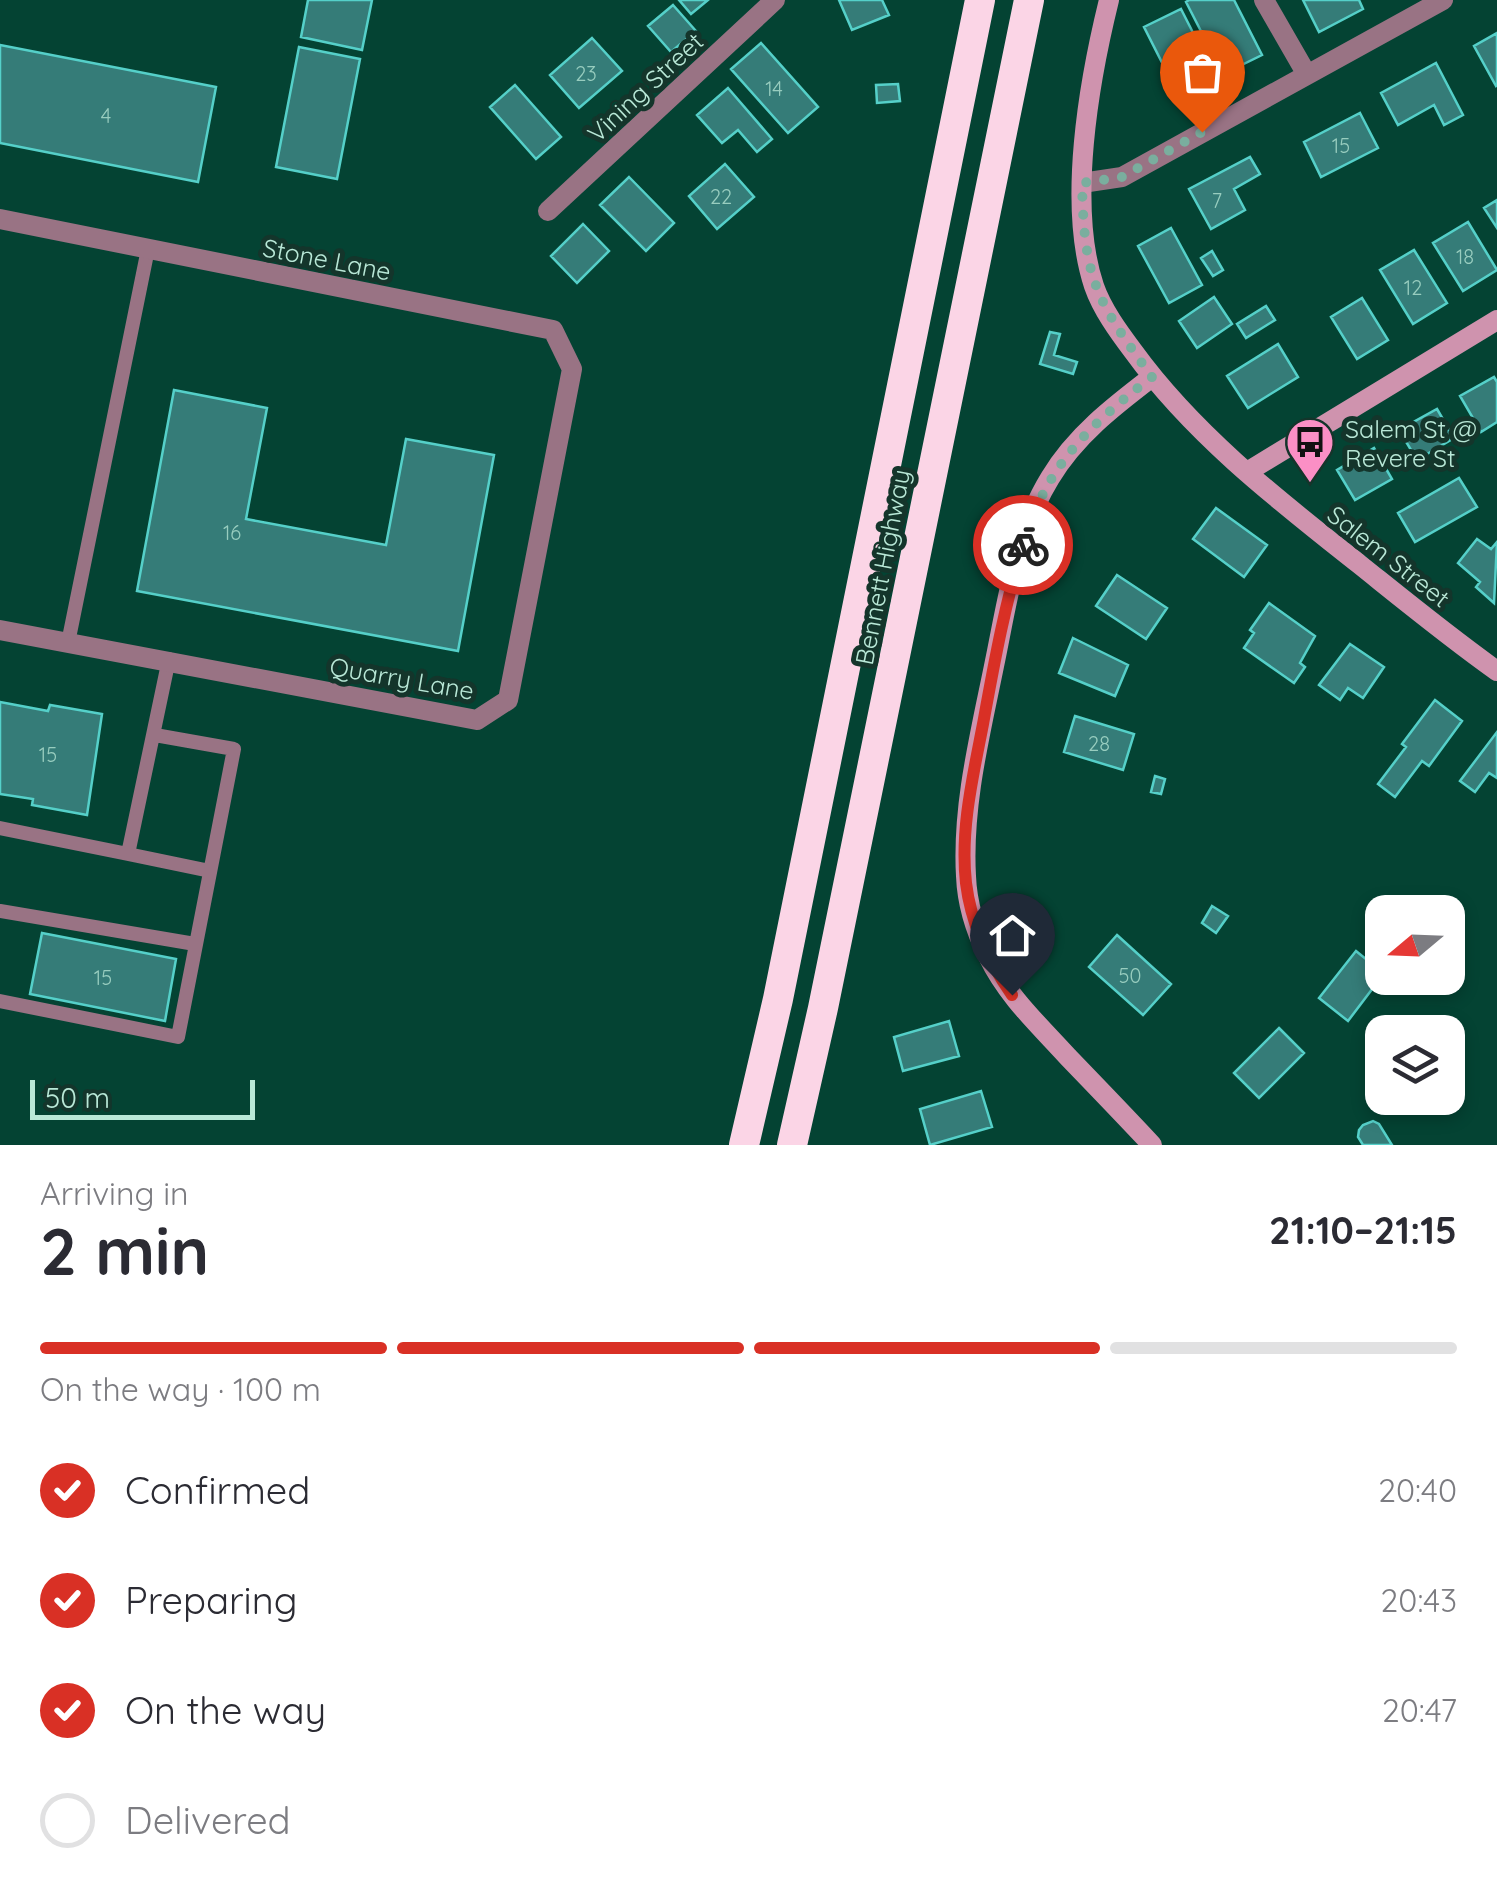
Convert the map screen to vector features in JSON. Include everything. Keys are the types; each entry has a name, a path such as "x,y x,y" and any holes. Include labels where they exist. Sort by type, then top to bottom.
{"highway":[{"name":"Bennett Highway","path":"744,1145 778,999 980,0"},
{"name":"Bennett Highway","path":"792,1145 1030,0"}],"street":[{"name":"Vining Street","path":"548,211 775,0"},
{"name":"Salem Street","path":"1109,0 1092,72 1082,183 1087,260 1095,289 1114,324 1152,377 1220,448 1315,530 1497,671"},
{"path":"1264,0 1306,73"},
{"path":"1082,183 1122,177 1443,0"},
{"name":"Stone Lane","path":"0,219 553,330 572,369 563,417"},
{"path":"1247,472 1497,320"},
{"path":"1152,377 1070,450 1034,510 1009,596 986,708 966,818 965,850 969,902 983,944 1001,979 1024,1010 1152,1145"},
{"name":"Quarry Lane","path":"0,630 476,720 508,700 563,417"}],"lane":[{"path":"68,643 148,249"},
{"path":"128,854 169,660"},
{"path":"0,1002 178,1037 234,749 155,735"},
{"path":"0,828 210,871"},
{"path":"0,910 196,944"}],"building":[{"path":"308,0 372,0 362,50 301,37"},
{"path":"679,0 708,0 691,14"},
{"path":"839,0 882,0 889,15 852,30"},
{"path":"1234,0 1262,55 1223,74 1186,2"},
{"path":"1303,0 1359,0 1363,9 1319,32"},
{"path":"673,5 696,31 671,52 648,26"},
{"path":"1181,9 1218,82 1181,100 1144,27"},
{"path":"1497,33 1497,85 1496,86 1474,46"},
{"path":"592,38 622,71 579,108 550,75"},
{"path":"761,43 818,107 788,133 731,69"},
{"path":"0,45 216,87 198,182 0,143"},
{"path":"299,47 360,59 337,179 276,167"},
{"path":"1436,63 1463,115 1444,125 1434,105 1398,125 1381,93"},
{"path":"898,84 900,101 877,103 876,85"},
{"path":"515,85 561,137 536,159 490,107"},
{"path":"728,88 772,139 757,152 738,130 722,143 697,115"},
{"path":"1360,113 1378,148 1321,177 1304,142"},
{"path":"1250,157 1260,174 1234,189 1245,210 1211,229 1189,189"},
{"path":"725,164 754,197 717,229 689,196"},
{"path":"629,177 674,223 646,251 600,205"},
{"path":"1497,200 1497,228 1484,208"},
{"path":"1468,222 1497,270 1463,291 1433,243"},
{"path":"583,224 609,251 577,283 551,256"},
{"path":"1171,228 1202,285 1169,303 1138,246"},
{"path":"1414,250 1447,303 1413,324 1380,270"},
{"path":"1212,251 1223,270 1213,276 1201,258"},
{"path":"1214,297 1232,324 1197,348 1179,321"},
{"path":"1362,298 1388,340 1357,359 1331,317"},
{"path":"1266,306 1275,320 1246,338 1237,324"},
{"path":"1050,332 1060,334 1054,355 1077,362 1073,374 1040,364"},
{"path":"1278,344 1298,377 1248,408 1227,376"},
{"path":"1494,377 1497,422 1481,432 1460,396"},
{"path":"174,390 267,408 246,519 386,545 406,439 494,455 458,651 137,591"},
{"path":"1437,409 1454,438 1417,460 1399,430"},
{"path":"1374,448 1392,479 1355,500 1337,470"},
{"path":"1459,478 1477,507 1415,542 1398,513"},
{"path":"1216,508 1267,545 1244,577 1193,539"},
{"path":"1477,539 1491,549 1497,542 1494,603 1476,587 1480,582 1458,563"},
{"path":"1117,575 1167,608 1146,639 1096,606"},
{"path":"1269,603 1315,636 1300,663 1305,667 1294,683 1244,648 1254,633 1250,630"},
{"path":"1073,638 1128,665 1115,696 1059,673"},
{"path":"1350,644 1384,667 1363,698 1348,688 1340,700 1319,685"},
{"path":"1435,700 1462,721 1429,766 1422,761 1395,797 1378,784"},
{"path":"0,702 48,711 50,705 102,714 87,815 32,805 33,799 0,794"},
{"path":"1075,716 1134,734 1123,770 1064,752"},
{"path":"1497,732 1497,778 1489,773 1475,792 1460,781"},
{"path":"1155,776 1165,779 1161,794 1151,792"},
{"path":"1212,906 1228,916 1216,933 1202,923"},
{"path":"42,933 176,959 165,1021 30,994"},
{"path":"1117,935 1171,984 1143,1015 1089,967"},
{"path":"1356,951 1365,958 1368,995 1348,1021 1319,998"},
{"path":"949,1021 959,1056 903,1071 894,1037"},
{"path":"1279,1028 1304,1053 1259,1098 1234,1073"},
{"path":"981,1091 992,1127 930,1145 920,1109"},
{"path":"1373,1121 1392,1145 1363,1145 1359,1130"}],"way so far":[{"path":"1023,545 1038,499 1058,464 1086,432 1152,377 1114,324 1095,289 1087,260 1082,183 1122,177 1202,132"}],"place":[{"name":"Salem St @ Revere St","path":"1310,484"}],"route":[{"path":"1012,995 988,956 969,902 966,818 1005,616 1023,545"}]}
